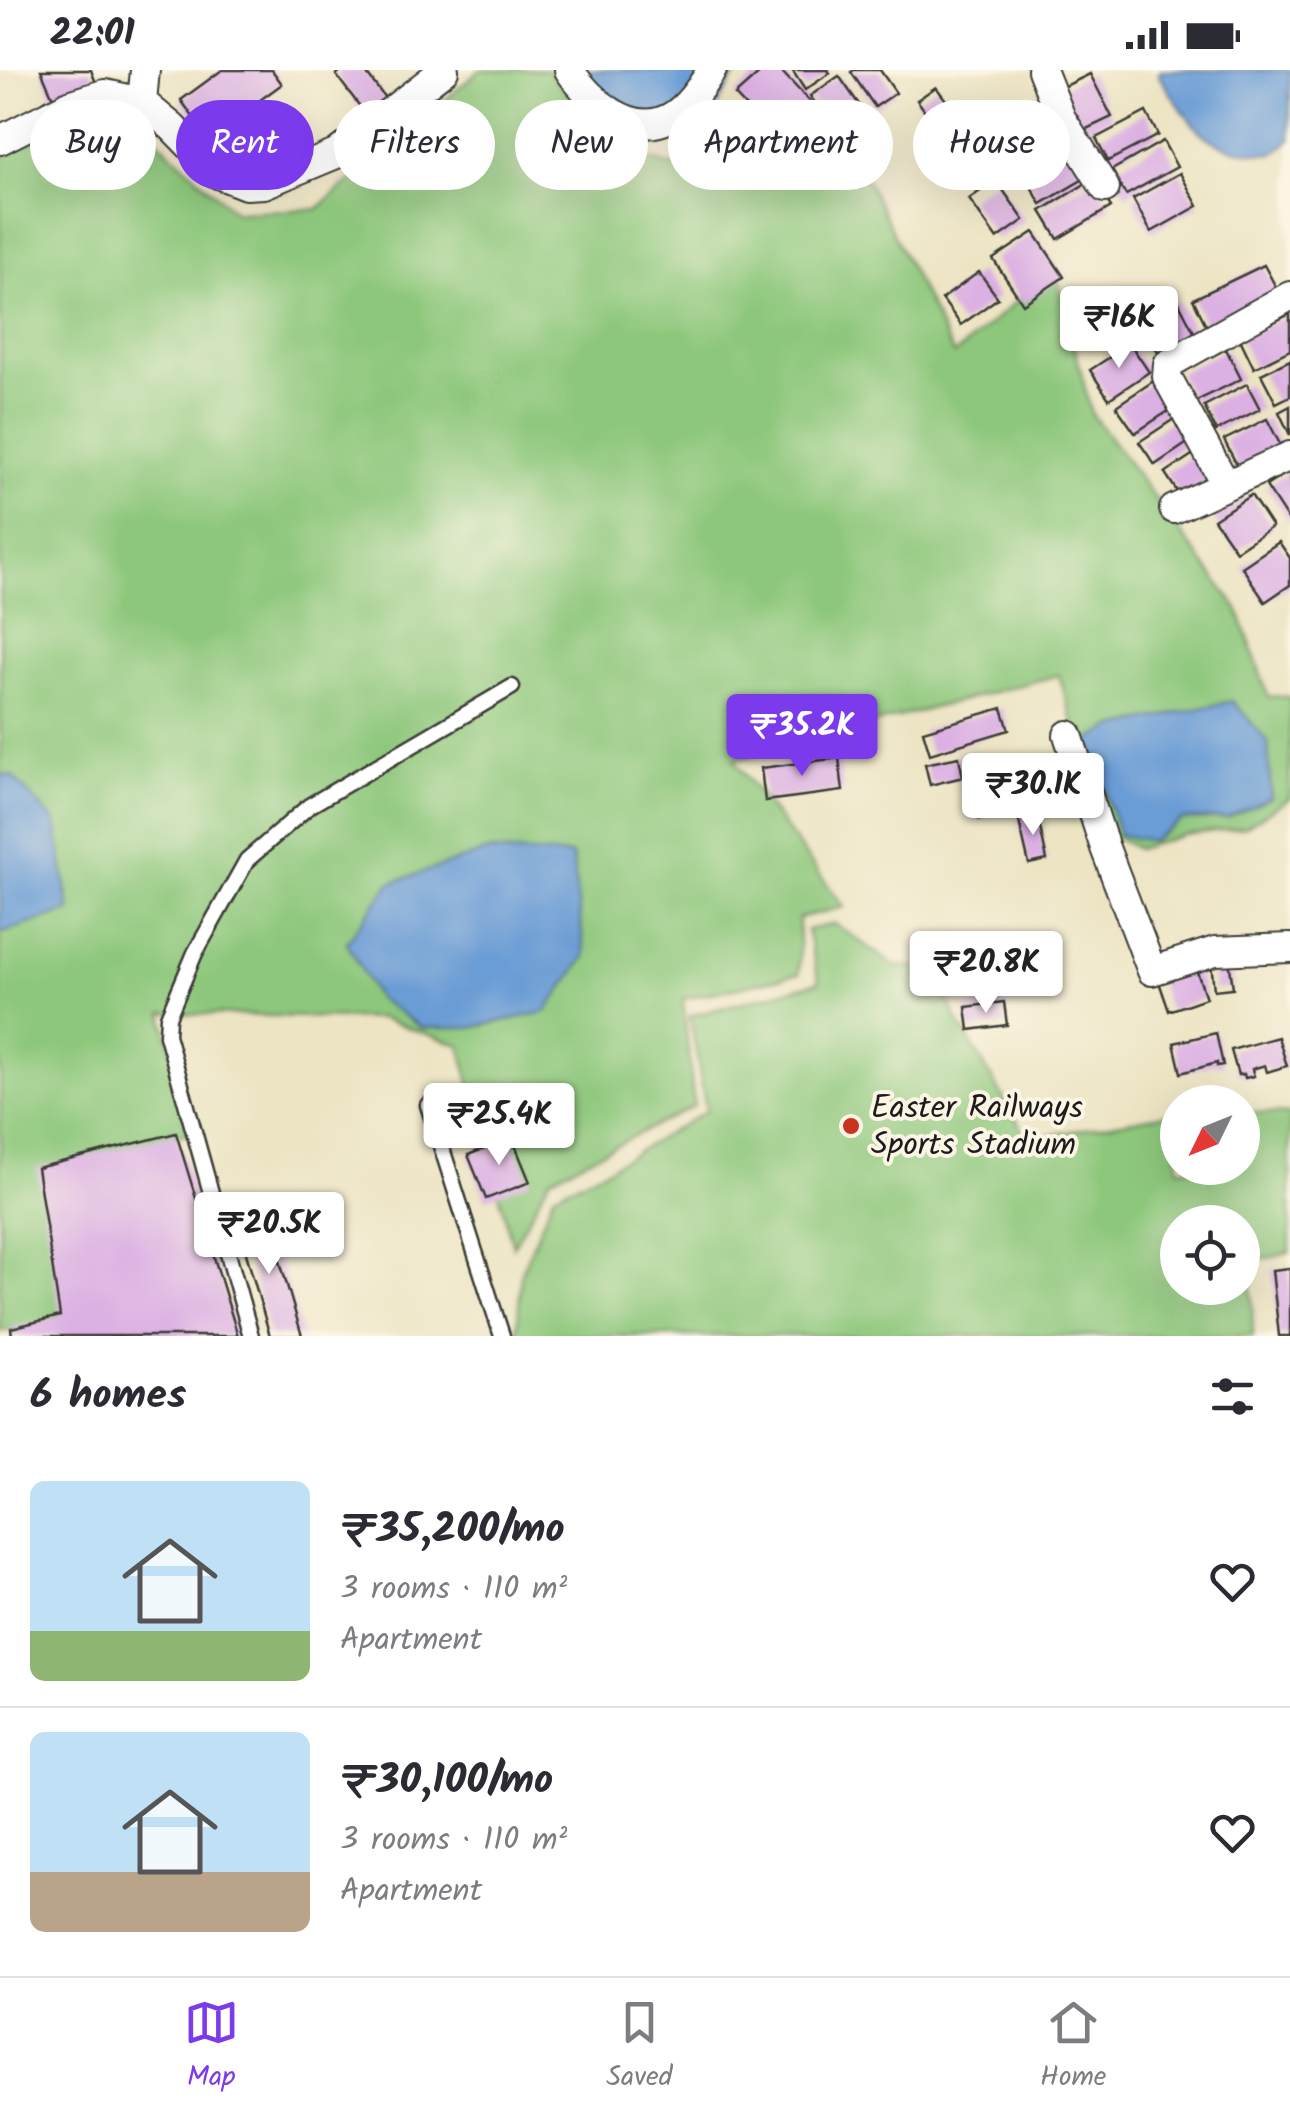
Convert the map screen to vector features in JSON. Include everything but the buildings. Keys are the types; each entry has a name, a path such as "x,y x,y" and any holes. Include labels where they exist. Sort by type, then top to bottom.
{"street":[{"path":"142,100 145,70"},
{"path":"156,114 218,174 246,184 264,184 336,154 444,70"},
{"path":"569,70 585,93 610,114 637,121 666,120 685,106 712,70"},
{"path":"1042,70 1062,118 1105,188"},
{"path":"85,100 104,94 132,100"},
{"path":"0,140 30,125"},
{"path":"1226,485 1167,377 1168,364 1290,296"},
{"path":"1174,510 1290,456"},
{"path":"1068,735 1105,848 1152,971 1215,952 1290,948"}],"lane":[{"path":"251,1336 167,1036 168,1017 195,953 247,860 309,806 512,687"},
{"path":"428,1105 502,1336"}],"green space":[{"path":"480,70 548,70 573,100 515,100 515,190 648,190 648,159 668,165 668,190 872,190 954,355 1055,268 1091,413 1238,609 1268,696 1290,697 1290,798 1245,827 1184,835 1137,849 1106,832 1059,675 734,760 844,907 799,918 799,974 683,999 694,1106 550,1178 513,1247 460,1045 382,1019 163,1013 188,1133 41,1171 64,1324 0,1331 0,159 30,142 30,190 156,190 156,139 176,157 176,190 211,190 235,212 317,209 339,190 495,190 495,100 445,100"},
{"name":"Easter Railways Sports Stadium","path":"835,924 895,966 933,967 959,1023 1028,1139 1160,1115 1160,1185 1260,1185 1260,1113 1290,1114 1290,1252 1260,1260 1260,1205 1160,1205 1160,1305 1252,1305 1253,1336 517,1336 521,1273 554,1194 607,1169 706,1111 690,1016 819,982 807,930"}],"water":[{"path":"576,70 738,70 720,100 668,100 668,143 648,145 648,100 591,100"},
{"path":"1160,70 1290,70 1290,140 1274,154 1232,149 1217,143 1193,124 1159,76"},
{"path":"1233,701 1268,742 1271,798 1228,818 1182,820 1152,841 1119,835 1089,741 1111,728"},
{"path":"0,775 12,776 56,823 70,911 0,933"},
{"path":"488,851 572,855 585,957 546,1012 470,1028 422,1028 377,998 347,942 390,883"}],"place":[{"name":"Easter Railways Sports Stadium","path":"851,1126"}]}
